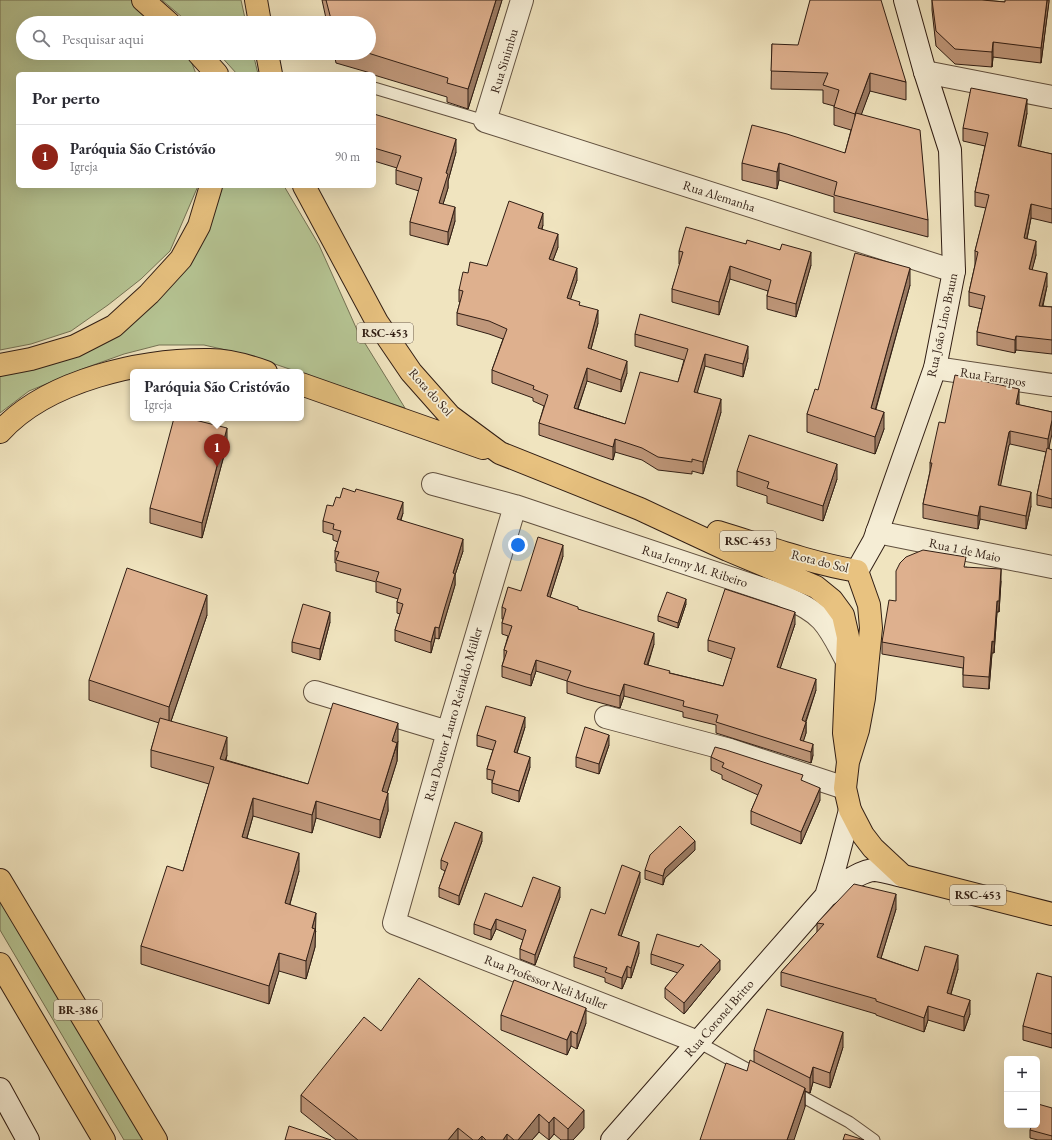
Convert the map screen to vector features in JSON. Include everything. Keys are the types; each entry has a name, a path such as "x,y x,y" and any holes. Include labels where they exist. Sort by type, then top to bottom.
{"highway":[{"path":"143,0 161,16"},
{"path":"256,0 259,16"},
{"path":"268,60 271,72"},
{"path":"202,61 215,72"},
{"path":"0,365 31,359 75,346 114,326 150,294 181,259 199,226 210,188"},
{"name":"Rota do Sol","path":"305,188 377,322 411,372 450,416 500,453 640,508 728,550 816,587 832,600 843,615 848,637 844,733 848,762"},
{"path":"0,432 11,420 48,396 90,378 136,366 168,362 212,360 247,365 258,369"},
{"path":"304,385 500,453"},
{"name":"Rota do Sol","path":"640,508 811,560 857,571 869,605 871,628 864,698 858,730 848,762 845,788 850,810 863,835 903,876"},
{"path":"728,550 826,576 836,576 857,571"},
{"path":"843,615 857,571"},
{"name":"RSC-453","path":"903,876 1052,914"},
{"name":"BR-386","path":"0,880 152,1133"},
{"name":"BR-386","path":"0,964 104,1140"}],"street":[{"name":"Rua Sinimbu","path":"485,121 522,0"},
{"name":"Rua João Lino Braun","path":"857,571 870,549 877,532 935,368 954,271 950,150 925,72 905,0"},
{"path":"925,72 1052,97"},
{"name":"Rua Alemanha","path":"485,121 954,271"},
{"name":"Rua Farrapos","path":"935,368 1052,385"},
{"name":"Rua Jenny M. Ribeiro","path":"433,484 515,506 787,598 804,606 822,620 832,634 848,663"},
{"name":"Rua Doutor Lauro Reinaldo Müller","path":"394,923 448,732 515,506"},
{"name":"Rua 1 de Maio","path":"877,532 1052,567"},
{"path":"315,692 448,732"},
{"path":"606,717 730,750 845,788"},
{"path":"826,896 850,810"},
{"path":"826,896 862,873 874,870 903,876"},
{"name":"Rua Coronel Britto","path":"612,1140 826,896"},
{"name":"Rua Professor Neli Muller","path":"394,923 698,1042"},
{"path":"0,1089 28,1140"},
{"path":"152,1133 169,1140"}],"lane":[{"path":"376,89 485,121"},
{"path":"698,1042 771,1081"},
{"path":"785,1088 849,1122 874,1140"}],"green space":[{"path":"0,0 134,0 152,16 16,16 16,60 191,60 195,72 16,72 16,188 197,188 170,251 141,279 71,331 31,344 0,350"},
{"path":"162,0 241,0 244,16 181,16"},
{"path":"224,60 255,60 258,72 235,72"},
{"path":"219,188 285,188 319,245 358,332 405,408 304,374 304,369 289,369 248,355 204,345 159,345 124,354 29,391 0,413 0,373 118,329"},
{"path":"0,894 147,1140 124,1140 0,930"}],"building":[{"path":"326,0 496,0 468,89 447,83 448,78 376,56 376,16 330,16"},
{"path":"810,0 881,0 906,82 870,73 855,114 834,107 839,90 823,85 828,73 771,71 772,44 798,45"},
{"path":"932,0 982,0 1005,2 1005,0 1047,0 1041,48 993,42 992,52 955,49 936,31"},
{"path":"971,88 1027,99 1018,146 1052,154 1052,209 1031,204 1024,238 1036,241 1029,269 1047,273 1039,306 1052,307 1052,340 1016,336 1015,340 977,332 985,296 969,292 978,252 975,251 989,195 975,192 988,133 963,128"},
{"path":"856,113 920,130 928,220 834,195 837,182 779,163 777,172 742,163 752,125 787,134 845,153"},
{"path":"376,115 456,139 446,173 448,174 439,203 455,207 448,232 410,222 422,178 396,170 401,156 376,149"},
{"path":"509,201 543,213 538,228 558,234 549,259 577,268 567,298 580,302 579,305 598,310 588,348 627,361 621,380 587,368 574,408 625,424 640,372 678,382 688,349 635,334 640,314 748,346 743,364 705,354 694,392 721,399 703,462 692,459 692,462 658,457 642,448 615,439 613,447 539,423 548,395 533,389 534,386 492,370 507,329 489,321 457,313 463,291 459,290 463,272 468,273 470,262 487,266"},
{"path":"686,227 746,244 747,240 780,250 782,244 811,252 796,304 767,296 771,280 730,266 719,302 672,289 683,252 679,251"},
{"path":"855,253 910,268 871,408 884,412 875,437 807,414 815,389 818,390"},
{"path":"955,375 1019,389 1016,404 1052,412 1048,439 1009,432 998,485 1031,492 1026,516 980,506 978,516 923,504 939,422 945,423"},
{"path":"173,421 199,421 227,428 202,523 150,508"},
{"path":"749,435 837,464 823,506 767,488 769,482 737,471"},
{"path":"1047,448 1052,450 1052,499 1037,495"},
{"path":"343,488 355,492 356,489 403,502 397,519 463,539 453,573 455,574 439,628 435,627 431,642 395,630 403,604 397,602 401,589 376,581 379,572 336,560 339,552 335,551 341,531 333,529 334,524 323,521 327,505 333,506 336,497 340,498"},
{"path":"538,537 563,545 547,596 578,607 578,609 654,633 644,664 670,671 669,673 723,686 735,648 708,640 725,589 795,612 777,667 816,679 802,720 806,722 800,740 813,744 811,752 716,722 718,715 683,706 684,701 624,684 620,696 567,681 571,671 536,660 531,675 502,666 507,651 504,650 512,626 502,623 506,609 502,607 508,587 521,591"},
{"path":"923,550 966,557 964,567 1001,569 999,601 997,601 994,642 992,641 989,677 963,675 964,657 882,642 889,600 896,601 896,571 900,563 906,557"},
{"path":"127,568 207,595 169,707 89,680"},
{"path":"667,592 686,599 678,623 658,616"},
{"path":"303,604 330,612 320,649 292,642"},
{"path":"333,703 398,723 392,741 397,743 382,791 388,793 380,820 316,801 312,815 253,798 242,837 299,853 285,903 316,913 312,928 315,929 306,961 279,953 269,986 141,946 167,866 183,871 214,767 151,750 160,718 227,737 220,759 308,784"},
{"path":"486,706 525,717 514,752 530,757 519,791 492,783 495,771 487,769 496,741 477,735"},
{"path":"585,727 609,735 599,764 576,757"},
{"path":"715,747 803,775 801,780 820,788 801,832 751,811 762,785 722,767 724,763 711,757"},
{"path":"455,822 482,832 459,896 439,888 448,863 441,860"},
{"path":"680,826 695,841 665,869 663,876 645,870 650,855"},
{"path":"622,865 640,872 618,935 639,942 631,968 627,966 622,978 605,972 607,968 574,957 591,909 605,914"},
{"path":"533,877 560,887 535,955 520,949 526,930 496,919 491,930 474,924 485,893 522,907"},
{"path":"854,884 896,894 877,957 918,971 925,946 958,955 947,993 970,1000 964,1017 928,1006 924,1018 876,1001 876,999 781,972 824,924 817,923"},
{"path":"657,934 699,947 701,944 720,960 684,1003 665,988 684,965 651,954"},
{"path":"1037,973 1052,977 1052,1034 1023,1026"},
{"path":"419,978 584,1110 568,1129 554,1117 549,1123 539,1114 518,1140 514,1140 507,1134 503,1140 486,1140 482,1136 478,1140 473,1140 458,1128 448,1140 358,1140 301,1095 364,1017 381,1031"},
{"path":"514,980 586,1008 577,1034 571,1031 567,1040 501,1015"},
{"path":"767,1009 843,1032 830,1073 813,1067 810,1078 754,1050"},
{"path":"750,1060 805,1088 787,1140 700,1140 726,1063 747,1071"},
{"path":"1040,1105 1052,1108 1052,1136 1030,1130 1031,1128 1040,1128"},
{"path":"289,1126 331,1140 285,1140"},
{"path":"845,1134 864,1140 843,1140"}],"place":[{"name":"Paróquia São Cristóvão","path":"217,467"}]}
